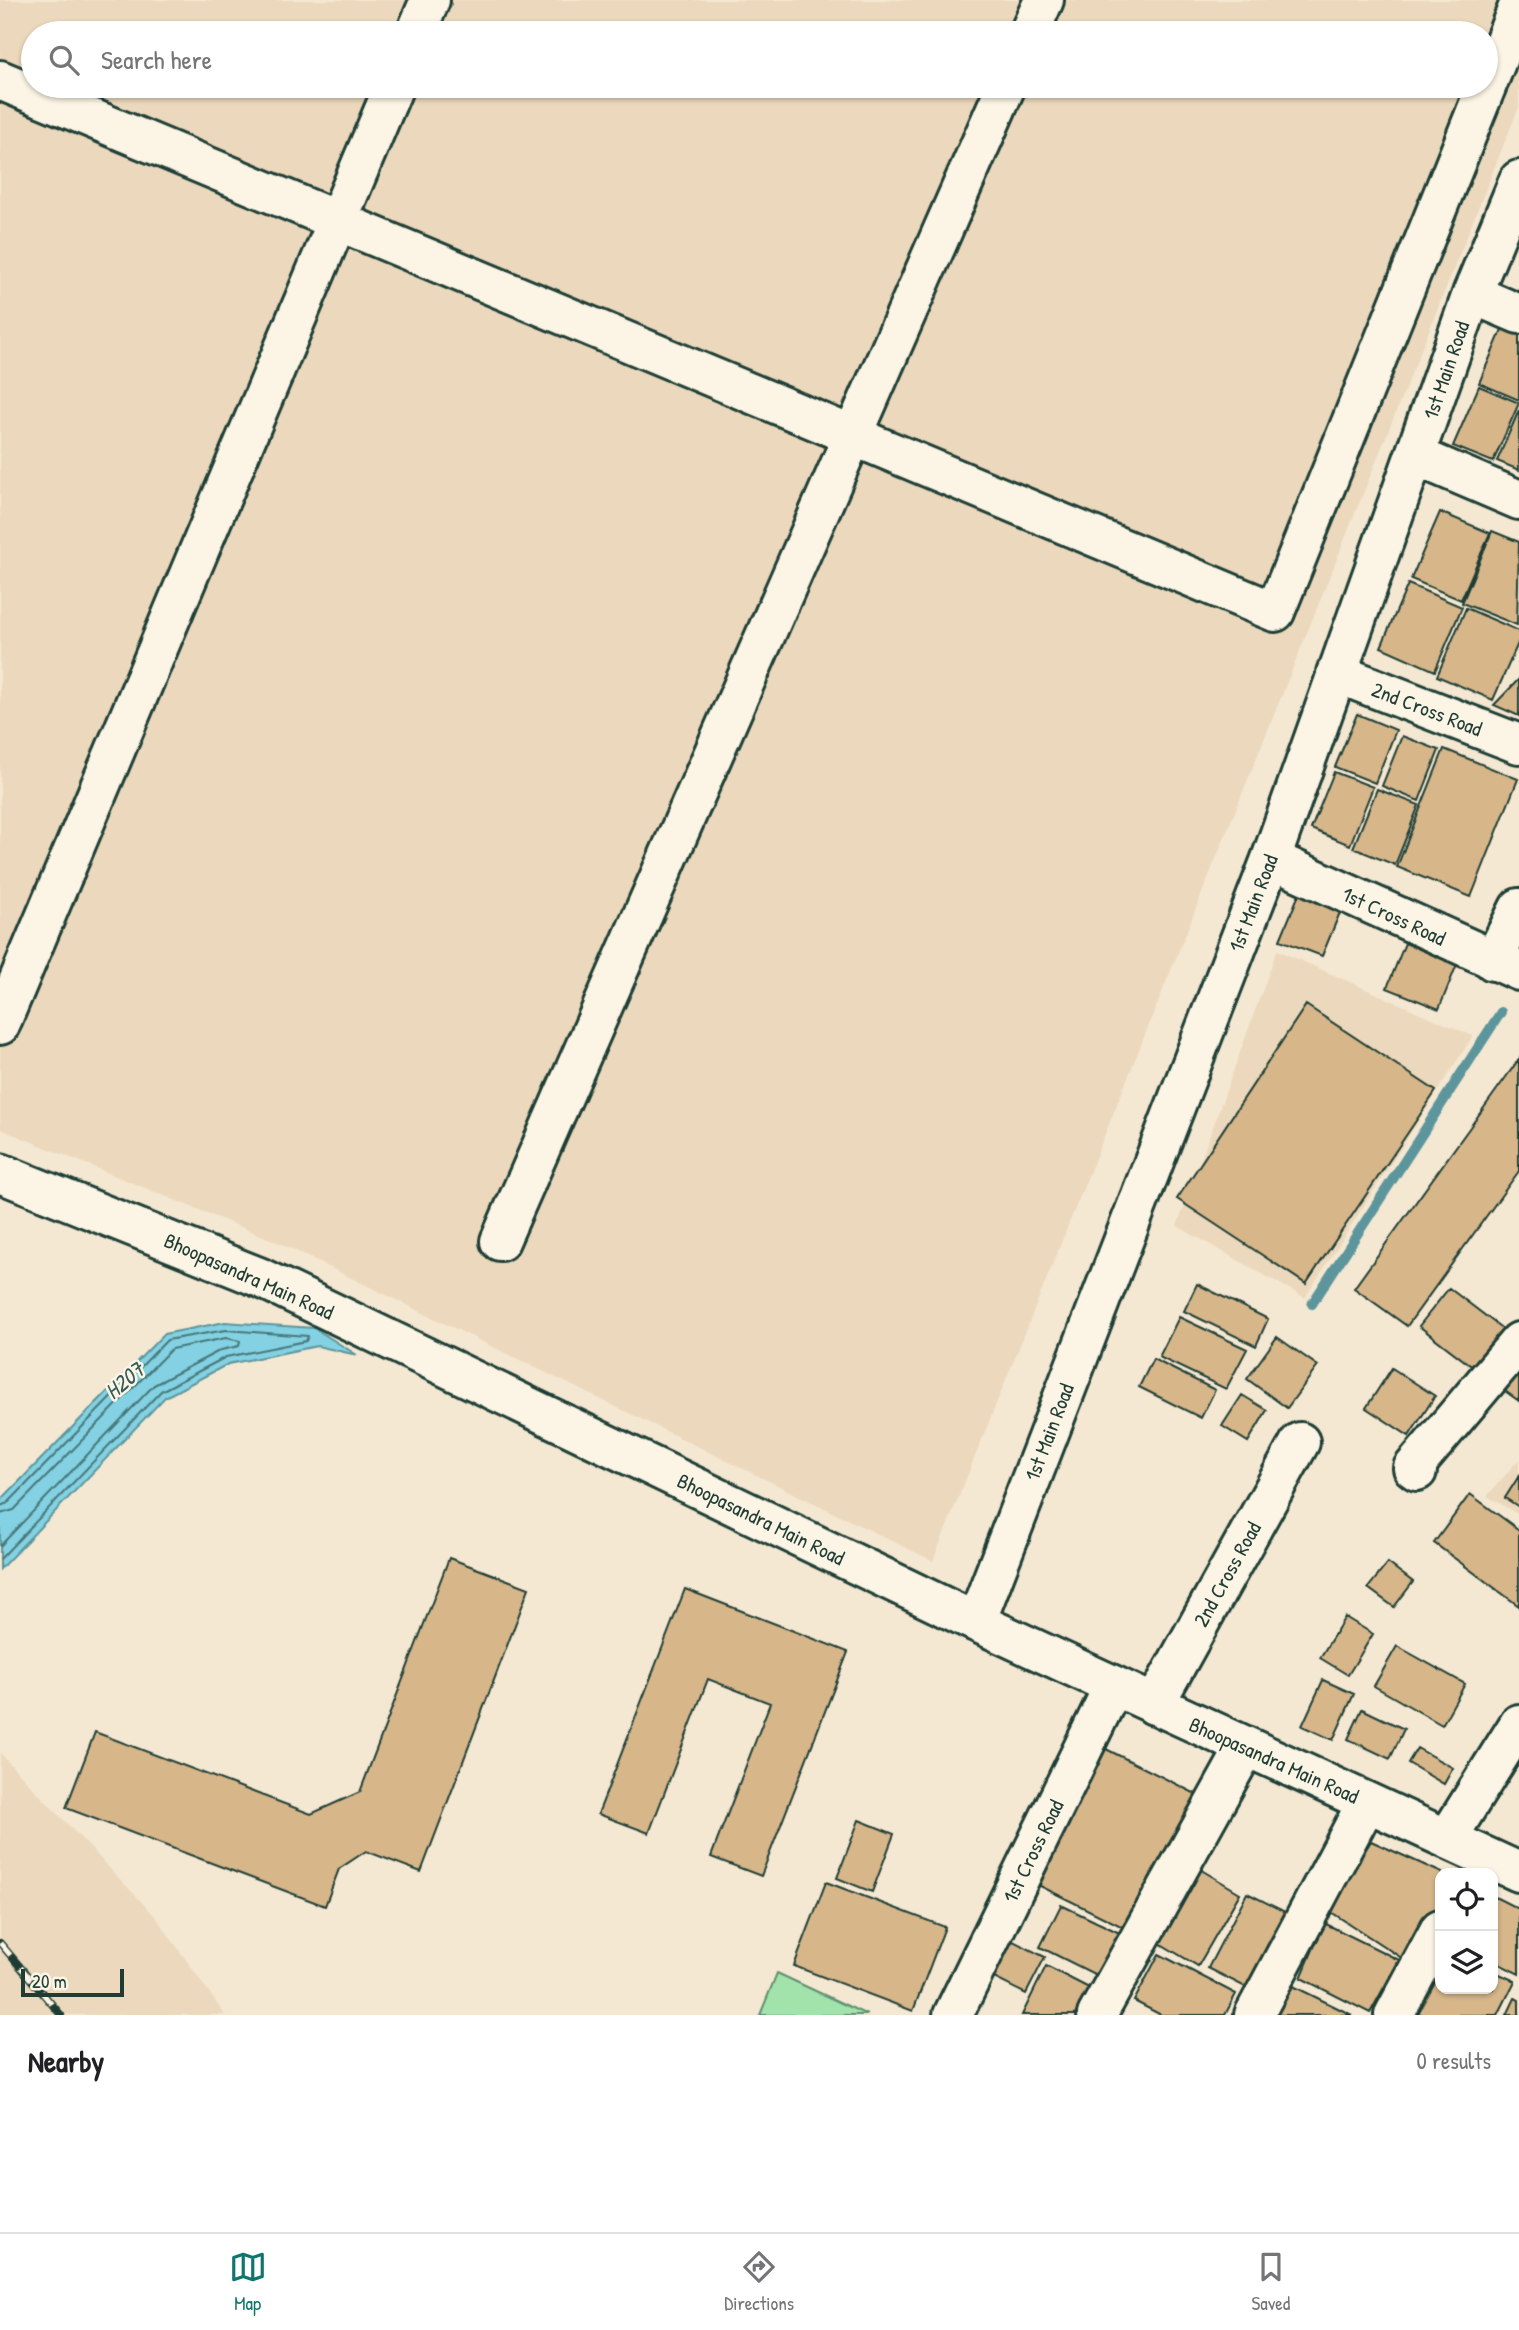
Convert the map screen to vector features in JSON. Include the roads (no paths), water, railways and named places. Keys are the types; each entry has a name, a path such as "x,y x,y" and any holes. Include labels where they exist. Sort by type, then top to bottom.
{"street":[{"path":"421,21 430,0"},
{"path":"1035,21 1044,0"},
{"path":"1498,57 1519,5"},
{"path":"0,80 21,89"},
{"path":"43,98 1275,612 1482,98"},
{"path":"0,1025 389,98"},
{"path":"500,1241 1001,98"},
{"name":"1st Main Road","path":"976,1622 1271,859 1472,293 1519,180"},
{"path":"1472,293 1519,314"},
{"path":"1416,456 1519,500"},
{"name":"2nd Cross Road","path":"1336,673 1519,744"},
{"name":"1st Cross Road","path":"1271,859 1506,966"},
{"path":"1506,966 1519,908"},
{"name":"Bhoopasandra Main Road","path":"0,1173 261,1278 1113,1687 1367,1802 1466,1855 1519,1872"},
{"path":"1417,1471 1413,1468 1519,1342"},
{"name":"2nd Cross Road","path":"1154,1705 1300,1442"},
{"name":"1st Cross Road","path":"953,2015 1113,1687"},
{"path":"1466,1855 1519,1724"},
{"path":"1097,2015 1246,1747"},
{"path":"1254,2015 1367,1802"},
{"path":"1394,2015 1439,1931"}],"water":[{"name":"H207","path":"225,1322 314,1328 357,1355 317,1346 228,1364 165,1397 0,1569 0,1501 164,1334"}],"waterway":[{"path":"1312,1304 1501,1012"}],"railway":[{"path":"0,1943 61,2015"}]}
